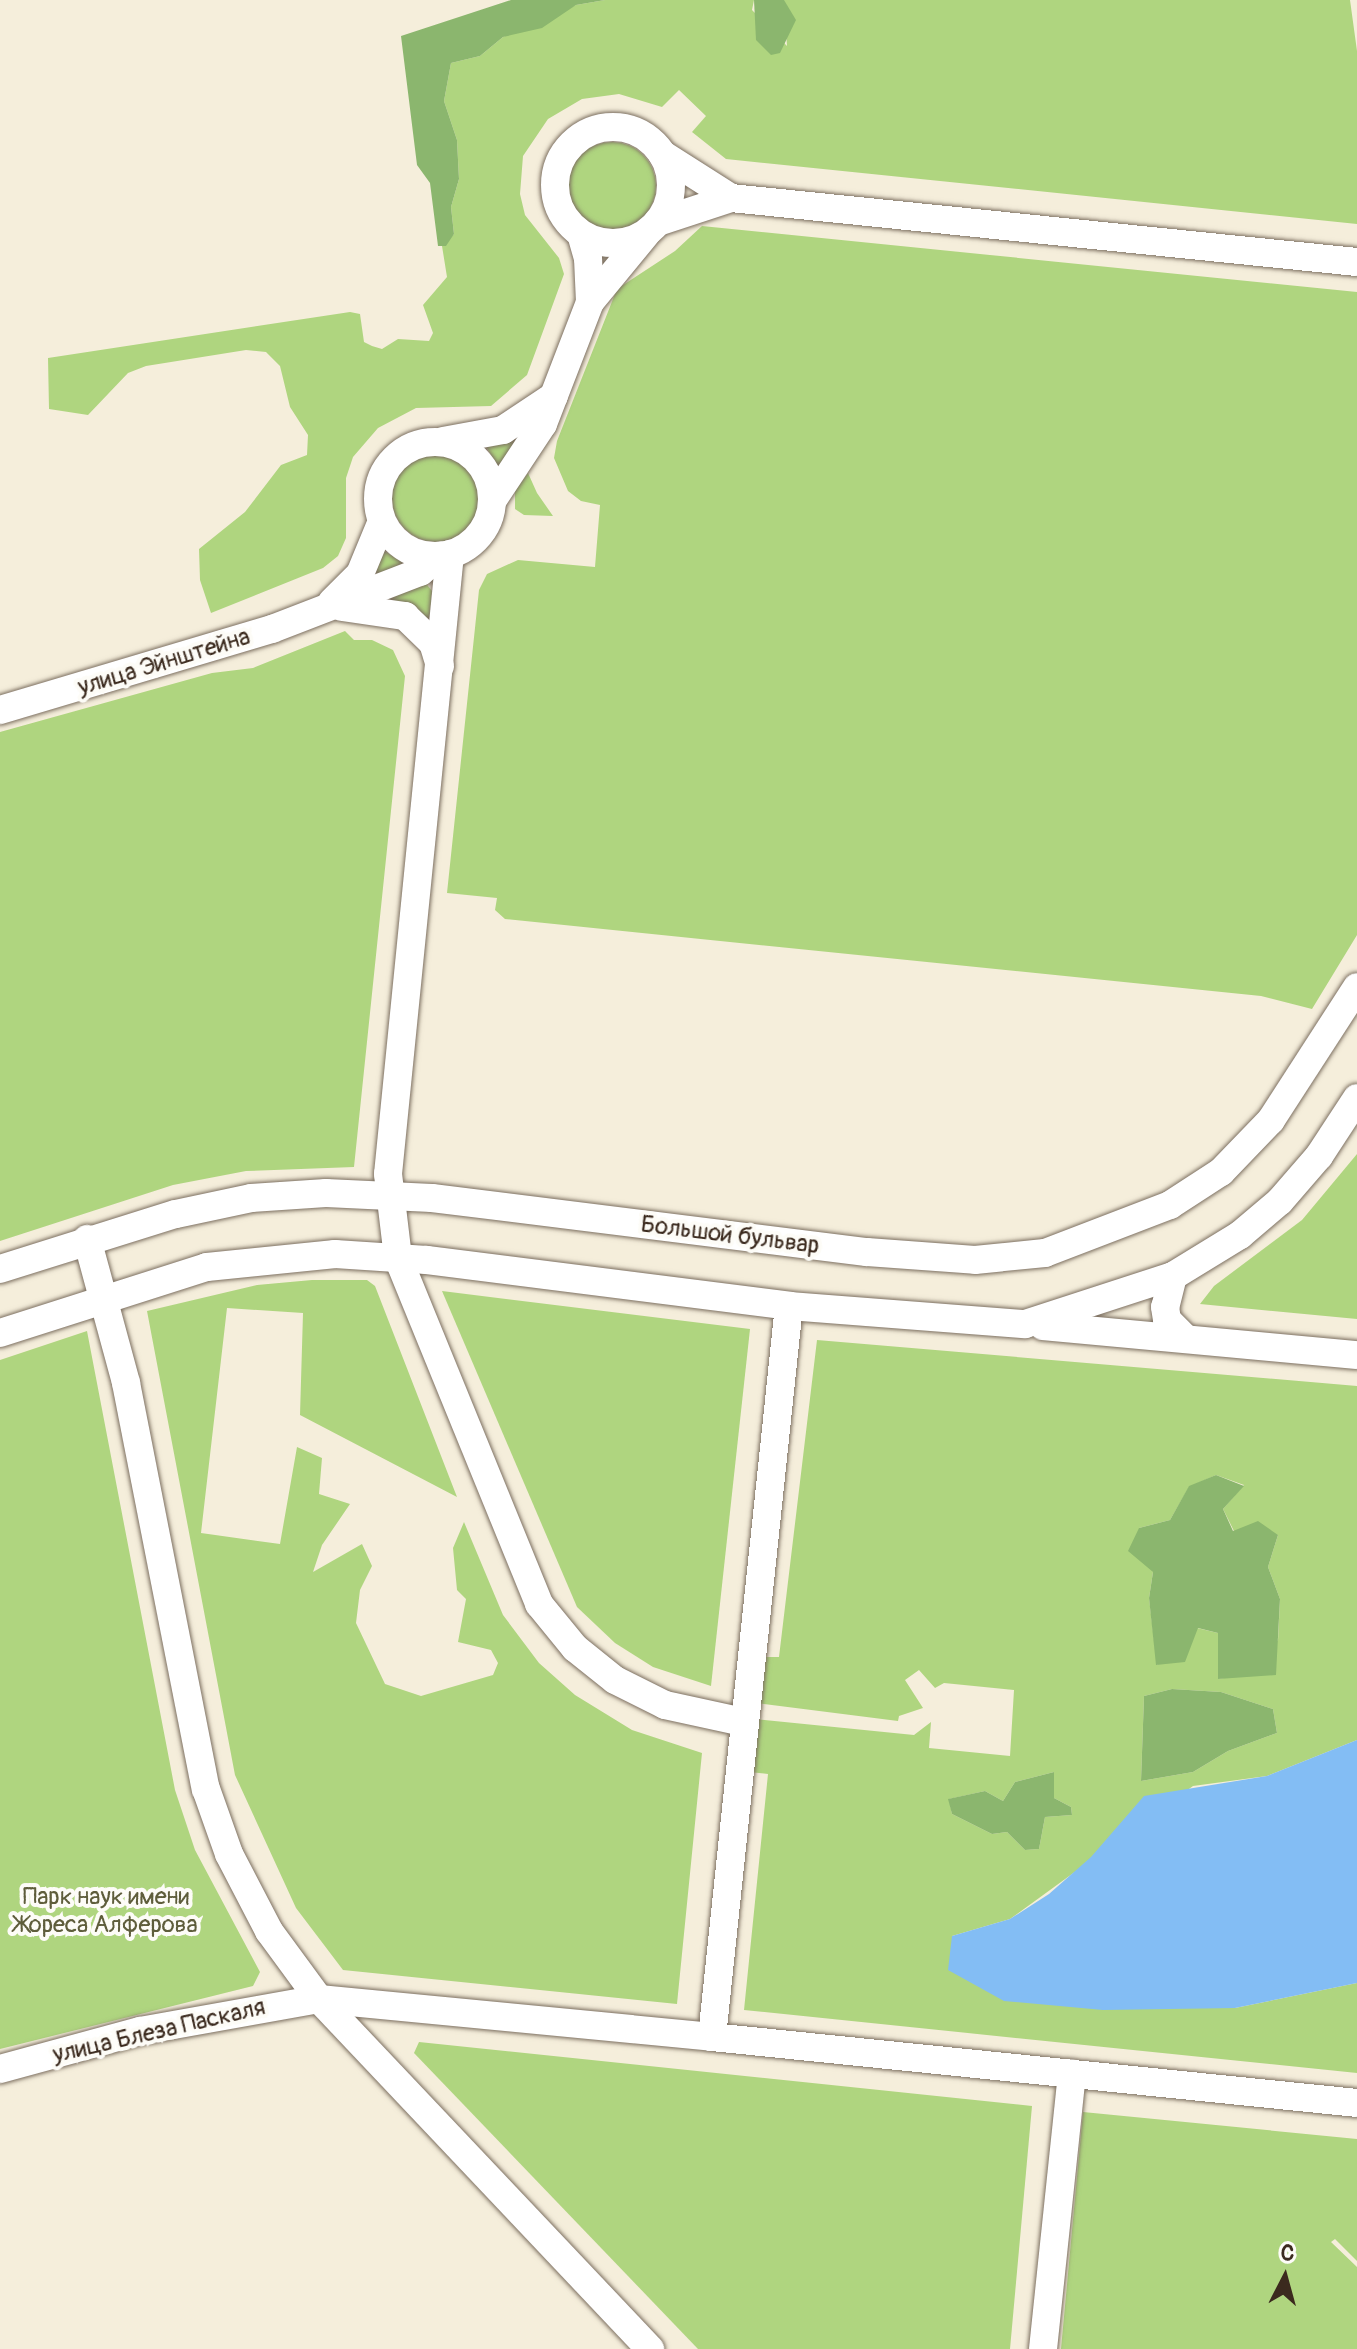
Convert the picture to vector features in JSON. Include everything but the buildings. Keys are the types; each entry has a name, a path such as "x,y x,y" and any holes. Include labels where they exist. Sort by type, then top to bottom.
{"street":[{"path":"590,302 588,258 581,234 559,208 555,191 555,173 572,144 586,133 619,127 643,136 662,154 731,198"},
{"path":"492,501 516,472 554,396 590,302 652,227 671,189 662,154"},
{"path":"581,234 614,243 731,198 1357,262"},
{"path":"325,608 360,574 382,521 378,493 388,466 409,448 503,430 554,396"},
{"path":"382,521 412,551 445,555 483,530 492,501 491,486 477,460 452,444 437,442"},
{"path":"445,555 440,666 390,1194 398,1258 539,1604 575,1648 615,1680 665,1705 743,1722"},
{"name":"улица Эйнштейна","path":"0,710 158,667 420,572 445,555"},
{"path":"325,608 387,610 405,616 433,643 440,666"},
{"name":"Большой бульвар","path":"0,1269 87,1239 251,1198 390,1194 867,1252 975,1260 1045,1253 1130,1224 1221,1172 1271,1120 1357,987"},
{"path":"1025,1324 1173,1276 1240,1235 1280,1201 1357,1098"},
{"path":"87,1239 107,1297 206,1789 229,1854 269,1931 319,1999 650,2349"},
{"path":"0,1333 207,1267 271,1257 398,1258 789,1306 1184,1337 1357,1355"},
{"path":"1173,1276 1165,1307 1167,1320 1184,1337"},
{"path":"712,2037 789,1306"},
{"name":"улица Блеза Паскаля","path":"0,2069 140,2031 319,1999 1357,2103"},
{"path":"1043,2349 1072,2074"}],"green space":[{"path":"511,0 605,0 576,5 542,28 503,37 480,56 451,63 444,101 457,140 459,179 451,207 454,234 446,246 438,246 430,183 417,165 401,36"},
{"path":"605,0 754,0 752,10 787,46 784,0 1350,0 1357,51 1357,224 726,159 692,132 706,116 679,90 662,107 619,94 582,99 548,119 523,156 520,194 525,215 559,258 564,274 527,375 491,406 416,408 378,428 353,457 346,478 346,538 338,556 323,568 211,613 200,580 199,549 245,512 281,465 307,455 308,435 290,407 280,366 266,352 246,350 146,366 128,373 88,415 49,409 48,358 350,312 360,314 364,342 372,346 382,349 398,339 429,341 433,333 423,305 447,277 442,246 454,234 451,207 459,179 457,140 444,101 451,63 480,56 503,37 576,5"},
{"path":"754,0 784,0 796,20 780,53 771,55 756,40"},
{"path":"612,142 629,145 643,155 653,169 656,186 653,203 643,217 629,227 612,230 595,227 581,217 571,203 568,186 571,169 581,155 595,145"},
{"path":"702,226 1357,292 1357,935 1312,1009 1261,996 505,919 495,910 497,898 447,893 479,590 487,574 518,560 595,567 600,505 581,501 568,491 554,458 557,441 617,289 675,251"},
{"path":"531,426 501,473 486,446"},
{"path":"436,454 453,457 467,467 477,481 480,498 477,515 467,529 453,539 436,542 419,539 405,529 395,515 392,498 395,481 405,467 419,457"},
{"path":"528,473 553,516 524,515 515,509 515,491"},
{"path":"384,551 407,564 371,584"},
{"path":"424,581 432,591 429,621 385,599"},
{"path":"345,631 354,640 372,640 393,650 405,676 354,1167 246,1171 173,1185 0,1241 0,732 212,673 253,668"},
{"path":"1357,1154 1357,1319 1200,1304 1214,1286 1302,1220"},
{"path":"312,1280 367,1280 375,1286 457,1497 300,1415 303,1313 227,1308 201,1533 280,1544 297,1447 322,1458 319,1494 350,1504 322,1545 313,1572 362,1544 372,1566 360,1590 356,1623 385,1684 421,1696 493,1675 498,1663 491,1650 458,1642 466,1599 457,1590 453,1548 464,1522 503,1615 539,1663 575,1695 632,1730 702,1753 677,2004 343,1970 296,1908 235,1775 147,1311 257,1285"},
{"path":"442,1291 750,1329 711,1686 653,1667 615,1643 577,1607"},
{"name":"Парк наук имени Жореса Алферова","path":"87,1331 175,1790 195,1850 260,1972 253,1986 0,2049 0,1360"},
{"path":"817,1340 1357,1386 1357,1740 1267,1776 1193,1786 1010,1919 952,1936 1235,2008 1357,1983 1357,2073 744,2010 768,1774 749,1772 755,1719 914,1735 931,1722 929,1748 1010,1756 1014,1690 944,1683 935,1688 919,1670 905,1680 923,1708 899,1716 898,1721 756,1703 762,1657 779,1657","holes":["1216,1475 1244,1485 1223,1509 1234,1531 1278,1535 1268,1567 1280,1599 1278,1640 1242,1675 1218,1679 1218,1633 1197,1628 1157,1665 1149,1598 1153,1572 1139,1528 1170,1520 1189,1487","1172,1689 1221,1692 1273,1709 1277,1733 1228,1751 1193,1772 1141,1781 1144,1696","1054,1772 1054,1798 1071,1807 1072,1815 1045,1817 1039,1849 1025,1850 1007,1832 992,1834 952,1814 949,1799 985,1791 1003,1801 1015,1782"]},
{"path":"1216,1475 1244,1486 1223,1509 1233,1531 1258,1521 1278,1535 1268,1567 1280,1599 1276,1675 1218,1679 1218,1633 1198,1628 1185,1662 1156,1665 1149,1598 1153,1572 1128,1551 1139,1528 1170,1520 1189,1486"},
{"path":"1172,1689 1221,1692 1273,1709 1277,1733 1228,1751 1193,1772 1141,1781 1144,1696"},
{"path":"1054,1772 1054,1798 1071,1807 1072,1815 1045,1817 1039,1849 1025,1850 1007,1832 992,1834 952,1814 948,1799 985,1791 1003,1801 1015,1782"},
{"path":"419,2042 1032,2106 1010,2349 698,2349 414,2053"},
{"path":"1083,2112 1357,2139 1357,2261 1335,2239 1331,2242 1357,2267 1357,2349 1061,2349"}],"water":[{"path":"1357,1740 1357,1983 1235,2008 1103,2010 1004,2001 948,1970 952,1936 1010,1919 1049,1894 1091,1857 1144,1796 1267,1776"}]}
